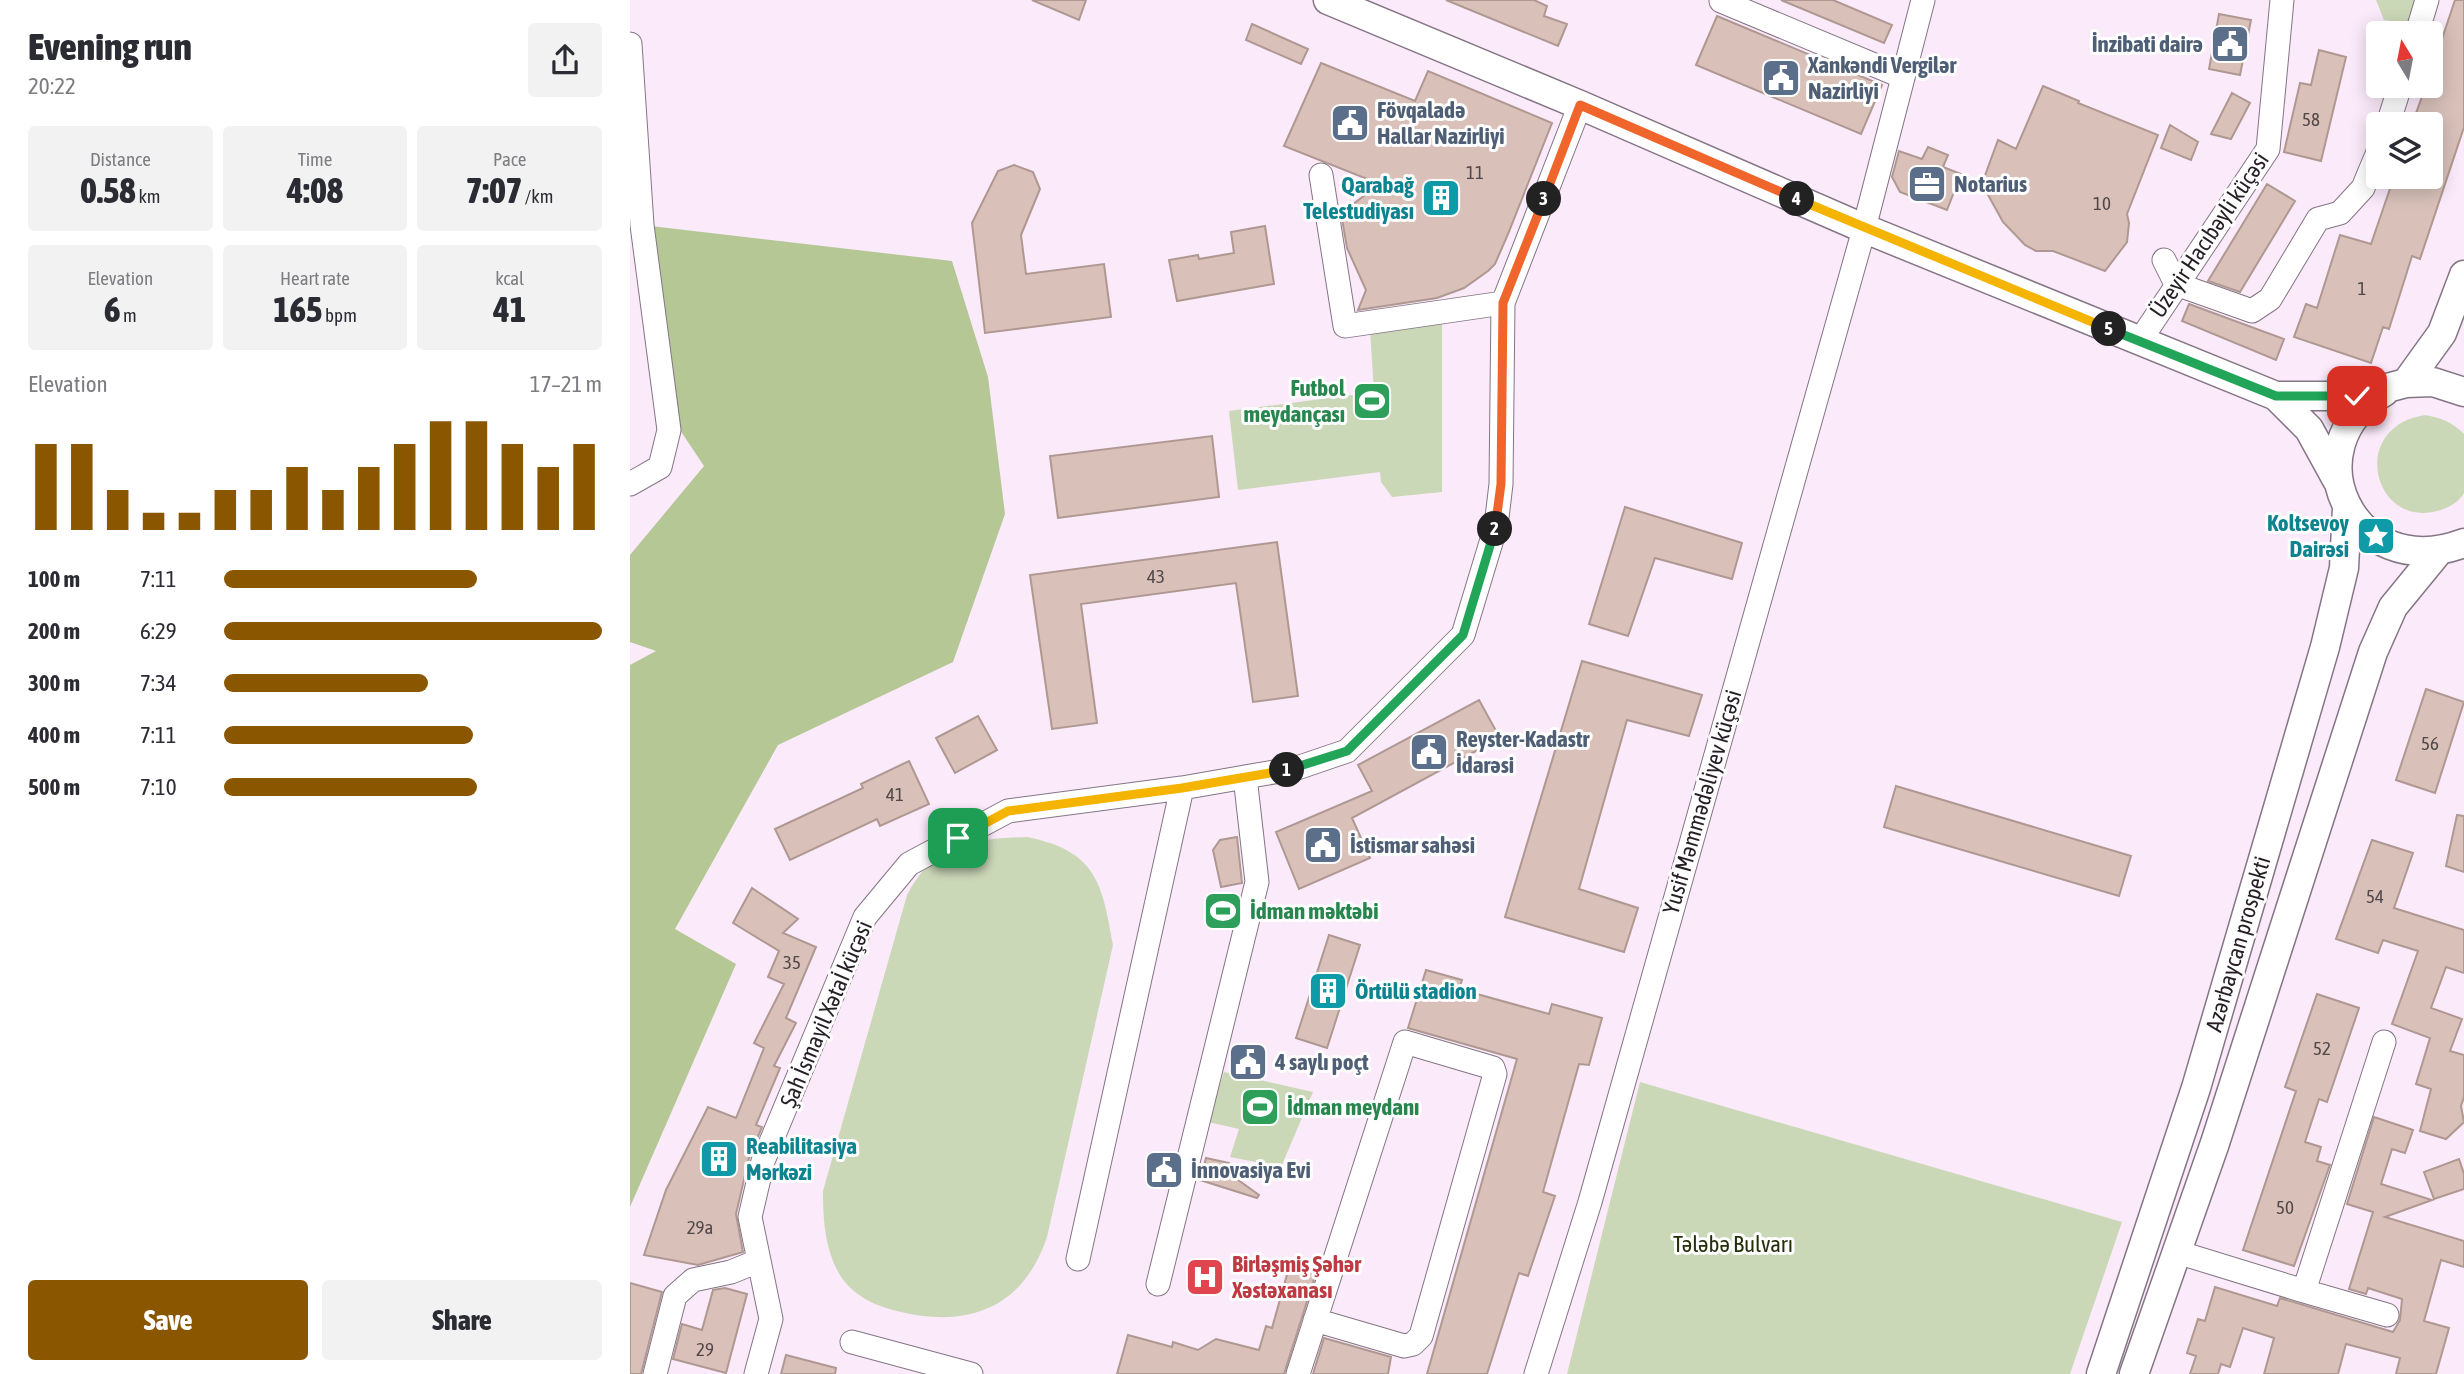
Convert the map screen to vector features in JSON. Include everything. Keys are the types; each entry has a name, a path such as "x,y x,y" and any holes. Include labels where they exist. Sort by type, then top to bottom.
{"main road":[{"name":"Üzeyir Hacıbəyli küçəsi","path":"1328,0 1580,105 1863,228 2276,396"},
{"path":"2406,383 2442,333 2464,275"},
{"path":"2276,396 2357,396 2406,383 2433,382 2464,392"},
{"name":"Azərbaycan prospekti","path":"2101,1374 2196,1088 2325,647 2344,569 2343,496 2338,456 2346,431 2360,409 2381,393 2406,383"},
{"path":"2276,396 2309,429 2343,496 2364,530 2386,545 2412,552 2451,548"},
{"name":"Azərbaycan prospekti","path":"2134,1374 2215,1143 2373,652 2393,607 2451,548"},
{"path":"2180,1132 2215,1143"}],"street":[{"name":"Yusif Məmmədəliyev küçəsi","path":"1536,1374 1590,1202 1863,228 1923,0"},
{"name":"Üzeyir Hacıbəyli küçəsi","path":"2139,342 2268,149 2282,0"},
{"path":"2421,21 2427,0"},
{"path":"1721,1 1903,76"},
{"path":"630,44 636,222 669,430 660,467 630,484"},
{"name":"Şah İsmayil Xətaİ küçəsi","path":"757,1374 771,1319 750,1217 763,1161 865,917 909,864 1008,811 1182,788 1297,768 1347,751 1463,635 1496,526 1501,484 1503,303 1580,105"},
{"path":"1321,175 1345,326 1503,303"},
{"path":"2164,260 2176,284 2252,311 2270,299 2318,219 2340,213 2363,188 2366,181"},
{"path":"1157,1284 1257,882 1245,777"},
{"path":"1078,1259 1182,788"},
{"path":"1298,1374 1315,1320 1405,1042 1493,1068 1495,1074 1421,1336 1413,1344 1404,1346 1315,1320"},
{"path":"2304,1291 2384,1042"},
{"path":"2177,1252 2387,1315"},
{"path":"655,1374 675,1296 693,1280 731,1272 758,1261"},
{"path":"852,1342 936,1369 971,1374"}],"green space":[{"path":"2376,0 2425,0 2418,21 2384,20"},
{"path":"642,225 952,261 988,377 1005,514 953,662 778,745 675,929 736,964 630,1207 630,665 656,651 630,642 630,555 704,466 676,424"},
{"name":"Futbol meydançası","path":"1442,320 1442,492 1392,497 1381,482 1380,472 1238,490 1229,411 1374,392 1370,329"},
{"path":"2425,415 2446,421 2464,434 2464,493 2456,502 2445,508 2415,512 2397,505 2385,491 2378,474 2378,455 2385,437 2401,423"},
{"path":"1027,837 1068,851 1092,873 1105,904 1113,945 1047,1237 1037,1262 1023,1281 1007,1297 989,1308 947,1317 923,1316 889,1309 858,1294 840,1275 826,1234 823,1191 907,895 930,864 957,847 989,840"},
{"name":"İdman meydanı","path":"1224,1072 1313,1092 1281,1167 1230,1157 1239,1129 1208,1122"},
{"name":"Tələbə Bulvarı","path":"1640,1082 2122,1222 2070,1374 1567,1374"}],"building":[{"path":"1032,0 1086,0 1079,20"},
{"path":"1446,0 1534,0 1547,6 1544,16 1567,24 1558,46"},
{"path":"1781,0 1833,0 1892,25 1884,43"},
{"path":"2455,0 2464,0 2464,127 2420,259 2412,256 2389,329 2383,327 2371,363 2294,337 2306,304 2317,308 2340,235 2371,244 2390,189 2443,189 2443,112 2416,112 2422,98 2443,98 2443,36"},
{"name":"İnzibati dairə","path":"2219,14 2251,20 2240,75 2209,69"},
{"path":"1717,16 1882,85 1861,134 1696,65"},
{"path":"1252,24 1308,49 1301,64 1246,40"},
{"path":"2319,50 2346,57 2321,161 2284,152 2300,83 2311,85"},
{"name":"Qarabağ Telestudiyası","path":"1321,63 1415,101 1428,71 1552,123 1508,234 1495,264 1488,271 1464,288 1437,298 1358,310 1366,290 1347,248 1341,213 1380,184 1284,146"},
{"path":"2043,86 2158,135 2127,214 2127,242 2105,271 2053,251 2036,251 2025,245 2003,222 1987,193 1983,181 1998,140 2016,149"},
{"path":"2232,93 2250,103 2231,139 2211,134"},
{"path":"2170,125 2198,142 2191,160 2161,148"},
{"name":"Notarius","path":"1928,147 1948,155 1943,167 1961,174 1947,210 1900,192 1892,177 1899,151 1922,159"},
{"path":"1014,165 1033,172 1040,189 1021,235 1026,274 1104,264 1111,317 985,333 972,223 998,171"},
{"path":"2267,184 2295,201 2240,292 2208,281"},
{"path":"1265,226 1274,284 1177,301 1169,260 1198,255 1199,259 1234,253 1231,232"},
{"path":"2189,304 2284,339 2276,360 2182,321"},
{"path":"1212,436 1219,497 1058,518 1050,456"},
{"path":"1625,507 1742,543 1732,579 1655,558 1628,636 1589,624"},
{"path":"1277,542 1298,696 1253,702 1236,583 1081,604 1097,723 1052,729 1030,575"},
{"path":"1582,661 1702,695 1689,736 1627,720 1579,889 1638,908 1624,952 1505,917"},
{"path":"2426,689 2464,702 2435,793 2396,780"},
{"path":"1479,700 1500,738 1352,818 1370,858 1299,889 1276,832 1372,791 1358,765"},
{"path":"978,716 997,750 955,773 936,738"},
{"path":"909,761 929,804 880,826 877,819 790,860 775,829 863,788 861,784"},
{"path":"1896,786 2131,856 2119,896 1884,827"},
{"path":"2457,815 2464,816 2464,872 2446,866"},
{"path":"1237,837 1242,883 1221,887 1213,850 1220,840"},
{"path":"2372,840 2413,853 2394,908 2464,930 2464,973 2446,967 2431,1008 2462,1019 2450,1051 2464,1055 2464,1097 2461,1106 2464,1122 2446,1139 2420,1131 2431,1089 2416,1084 2430,1038 2392,1024 2418,951 2383,940 2378,953 2336,939"},
{"path":"752,888 798,919 783,933 816,947 786,1018 796,1023 774,1066 780,1068 756,1125 762,1127 749,1158 736,1214 743,1252 698,1265 644,1255 666,1190 708,1107 736,1118 764,1048 754,1043 784,984 768,977 779,951 733,923"},
{"name":"Örtülü stadion","path":"1329,935 1360,945 1327,1048 1296,1038"},
{"path":"1426,970 1462,980 1459,989 1549,1014 1552,1004 1602,1018 1589,1065 1579,1064 1543,1192 1555,1196 1528,1276 1519,1273 1487,1374 1427,1374 1517,1059 1408,1028"},
{"path":"2317,994 2359,1008 2327,1102 2319,1099 2305,1142 2321,1147 2317,1161 2330,1165 2294,1266 2243,1250 2296,1091 2285,1087"},
{"path":"2374,1117 2413,1130 2405,1153 2392,1149 2381,1184 2432,1200 2385,1217 2464,1241 2464,1267 2441,1260 2424,1321 2449,1328 2436,1374 2396,1374 2400,1358 2346,1344 2338,1374 2264,1374 2274,1338 2243,1328 2230,1367 2221,1364 2218,1374 2190,1374 2196,1356 2187,1353 2198,1319 2205,1321 2215,1287 2277,1306 2280,1298 2393,1332 2400,1320 2402,1299 2368,1288 2366,1294 2349,1289 2373,1212 2347,1204"},
{"path":"1206,1158 1229,1163 1227,1172 1259,1195 1257,1198 1200,1180"},
{"path":"2459,1159 2464,1174 2464,1189 2434,1199 2424,1172"},
{"path":"1290,1264 1317,1270 1284,1374 1117,1374 1128,1335 1172,1347 1173,1342 1198,1350 1216,1339 1259,1350 1266,1326 1272,1328"},
{"path":"630,1283 662,1292 641,1374 630,1374"},
{"path":"725,1288 747,1294 726,1373 673,1359 682,1324 702,1330 713,1290"},
{"path":"1324,1338 1391,1357 1388,1374 1313,1374"},
{"path":"786,1355 836,1368 835,1374 781,1374"}],"place":[{"name":"İnzibati dairə","path":"2230,44"},
{"name":"Xankəndi Vergilər Nazirliyi","path":"1781,78"},
{"name":"Fövqaladə Hallar Nazirliyi","path":"1350,123"},
{"name":"Notarius","path":"1927,184"},
{"name":"Qarabağ Telestudiyası","path":"1441,198"},
{"name":"Futbol meydançası","path":"1372,401"},
{"name":"Koltsevoy Dairəsi","path":"2376,536"},
{"name":"Reyster-Kadastr İdarəsi","path":"1429,752"},
{"name":"İstismar sahəsi","path":"1323,845"},
{"name":"İdman məktəbi","path":"1223,911"},
{"name":"Örtülü stadion","path":"1328,991"},
{"name":"4 saylı poçt","path":"1248,1062"},
{"name":"İdman meydanı","path":"1260,1107"},
{"name":"Reabilitasiya Mərkəzi","path":"719,1159"},
{"name":"İnnovasiya Evi","path":"1164,1170"},
{"name":"Birləşmiş Şəhər Xəstəxanası","path":"1205,1277"}],"route":[{"path":"958,838 1008,811 1182,788 1297,768 1347,751 1463,635 1496,526 1501,484 1503,303 1580,105 1863,228 2276,396 2357,396"}]}
